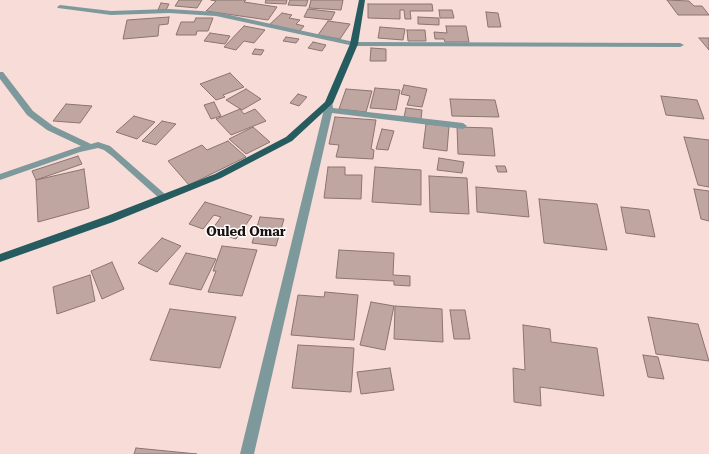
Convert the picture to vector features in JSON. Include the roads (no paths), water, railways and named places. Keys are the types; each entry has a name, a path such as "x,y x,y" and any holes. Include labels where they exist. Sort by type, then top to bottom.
{"main road":[{"path":"0,258 110,219 218,176 289,139 329,106 354,44 361,0"}],"street":[{"path":"60,7 111,13 169,11 216,14 354,44 680,46"},
{"path":"0,74 30,113 50,128 89,146"},
{"path":"247,454 329,106 463,126"},
{"path":"0,177 89,146 98,145 107,148 163,197"}],"district":[{"name":"Ouled Omar","path":"246,232"}]}
